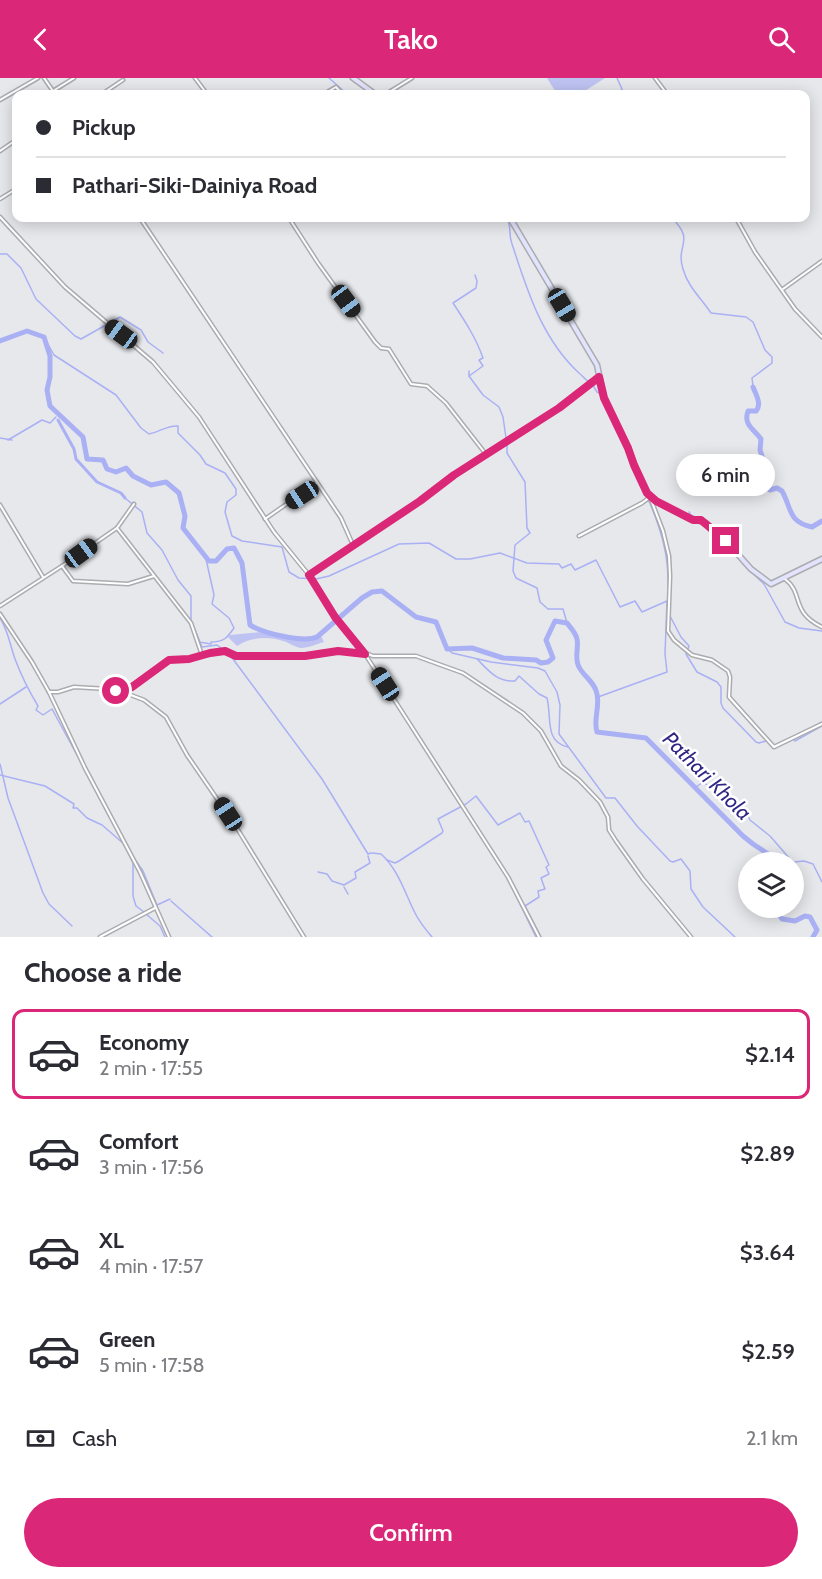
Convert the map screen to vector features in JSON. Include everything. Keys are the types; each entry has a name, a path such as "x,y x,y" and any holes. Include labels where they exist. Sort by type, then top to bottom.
{"main road":[{"path":"353,78 370,90"},
{"path":"512,222 597,365 604,398 650,497 693,520 706,523 768,583 775,584 822,559"}],"street":[{"path":"17,90 38,78"},
{"path":"54,90 74,78"},
{"path":"392,90 412,78"},
{"path":"108,90 123,80"},
{"path":"0,217 65,286 153,362 198,417 265,519 309,575 340,624 365,654 508,877 539,937"},
{"path":"143,222 224,340 341,518 353,545"},
{"path":"292,222 375,342 381,348 389,349 411,384 427,386 446,403 486,454"},
{"path":"738,222 755,252 795,309 822,338"},
{"path":"783,290 822,261"},
{"path":"309,575 486,454 559,408 599,377"},
{"path":"265,519 317,483"},
{"path":"579,536 650,497 663,531 669,556 668,631 674,640 692,655 712,660 728,671 729,697 774,747 822,724"},
{"path":"0,606 117,528 134,504"},
{"path":"0,505 43,577"},
{"path":"117,528 191,623 202,655"},
{"path":"62,566 73,581 128,584 154,576"},
{"path":"785,579 790,584 803,614 810,621 822,627"},
{"path":"0,614 49,692 85,768 140,872 169,937"},
{"path":"125,690 169,660 189,659 225,651 236,656 305,656 338,651 382,657 416,656 463,674 523,713 541,731 561,766 579,780 600,802 608,817 609,830 616,841 643,879 691,937"},
{"path":"49,692 58,693 74,687 125,690 153,706 166,717 187,755 235,825 304,937"},
{"path":"99,937 155,908"}],"shaded area":[{"path":"547,78 605,78 586,90 554,90"},
{"path":"262,632 309,641 320,634 324,642 301,648 278,639 260,638 237,646 228,637"}],"waterway":[{"path":"329,78 342,90"},
{"path":"617,78 621,90"},
{"path":"508,222 511,240 524,279 545,329 566,360 589,382"},
{"path":"676,222 684,238 681,254 683,269 695,292 711,313 746,317 753,322 765,350 772,357 772,363 752,378 753,386"},
{"path":"0,254 7,254 21,268 36,299 75,336 81,339 120,317 141,330 148,342 163,353"},
{"path":"469,376 483,366 479,360 483,358 474,337 453,303 476,288 475,275"},
{"name":"Pathari Khola","path":"0,341 27,331 44,337 50,356 50,377 47,390 50,406 83,437 87,459 103,460 107,469 116,472 126,468 133,476 151,485 166,482 179,493 185,516 183,528 209,561 216,561 227,549 234,548 242,563 250,625 283,636 311,639 317,637 362,598 372,592 382,591 416,617 436,622 447,649 472,648 503,658 536,660 541,663 553,658 546,640 555,621 567,623 576,637 579,667 596,690 597,732 646,738 743,836 765,852"},
{"path":"44,337 54,355 116,395 141,428 149,434 178,426 178,433 206,464 225,473 236,489 236,495 227,502 225,512 232,536 242,541 282,547 289,572 299,578 316,579 329,576 399,544 429,543 456,559 470,559 500,553 527,563 559,564 562,568 571,564 575,570 596,560 620,607 635,601 642,612 667,601 665,654 667,672 598,697"},
{"path":"469,371 469,376 483,395 499,407 506,438"},
{"path":"592,384 601,394 616,428"},
{"path":"753,387 758,399 758,408 756,411 748,411 747,420 761,439 760,450 764,462 762,478 766,488 770,490 777,488 782,491 792,514 804,525 812,527 822,521"},
{"path":"8,440 42,420 50,423 56,417"},
{"path":"58,420 74,449 76,459 97,482 121,493 125,498"},
{"path":"620,435 647,498"},
{"path":"0,438 12,440"},
{"path":"507,443 507,453 525,482 527,528 530,533 515,545 513,571 516,578 537,588 540,602 548,609 563,609 567,623"},
{"path":"125,498 142,512 147,533 162,550 178,580 191,596 191,620 202,647 217,645 230,655 322,779 368,854 371,853"},
{"path":"649,501 663,543 668,587"},
{"path":"689,512 692,517"},
{"path":"737,556 764,584 785,622 799,628 822,631"},
{"path":"199,642 211,644 211,642 222,640 234,628 229,618 212,604 214,595 206,559"},
{"path":"670,616 681,637 689,646 686,654 697,672 717,682 721,687 723,708 756,742 769,740"},
{"path":"0,618 20,671 38,706 36,710 43,715 52,709 77,755"},
{"path":"448,649 452,653 491,662 538,668 545,671 557,692 560,705 559,734 606,798 615,798 637,826 670,861 681,859 690,871 691,889 703,907 735,937"},
{"path":"477,659 498,678 515,681 519,676 547,698 552,734 555,740 568,747"},
{"path":"0,704 26,687"},
{"path":"809,729 822,722"},
{"path":"793,739 795,741 822,726"},
{"path":"0,764 8,798 43,893 49,904 72,926"},
{"path":"0,775 45,786 74,804 73,808 77,808 87,818 102,825 124,844 133,863 133,896 136,906 144,912"},
{"path":"696,787 703,782 746,812 750,820 770,836 790,859 794,862 804,861 813,864 822,882"},
{"path":"387,860 395,863 442,833 438,819 476,796 498,825 520,813 525,822 529,821 549,865 546,867 549,874 541,878 545,889 538,891 539,897 525,906 541,937"},
{"path":"461,806 508,879 536,937"},
{"path":"372,853 381,854 387,860 401,882 417,916 432,937"},
{"path":"318,872 327,874 332,881 344,885 356,878 355,872 370,863 368,856"},
{"path":"136,861 143,871 157,905 170,899"},
{"path":"344,887 348,894"},
{"path":"171,901 212,937"},
{"path":"146,914 160,926 165,937"},
{"name":"Pathari Khola","path":"804,916 810,917 817,930 813,937"},
{"name":"Pathari Khola","path":"781,918 795,921 801,918"}],"route":[{"path":"116,691 132,687 169,660 189,659 210,653 225,651 236,656 305,656 338,651 365,654 335,617 309,575 527,426 559,408 571,396 599,377 604,398 650,497 693,520 701,520 726,541"}]}
